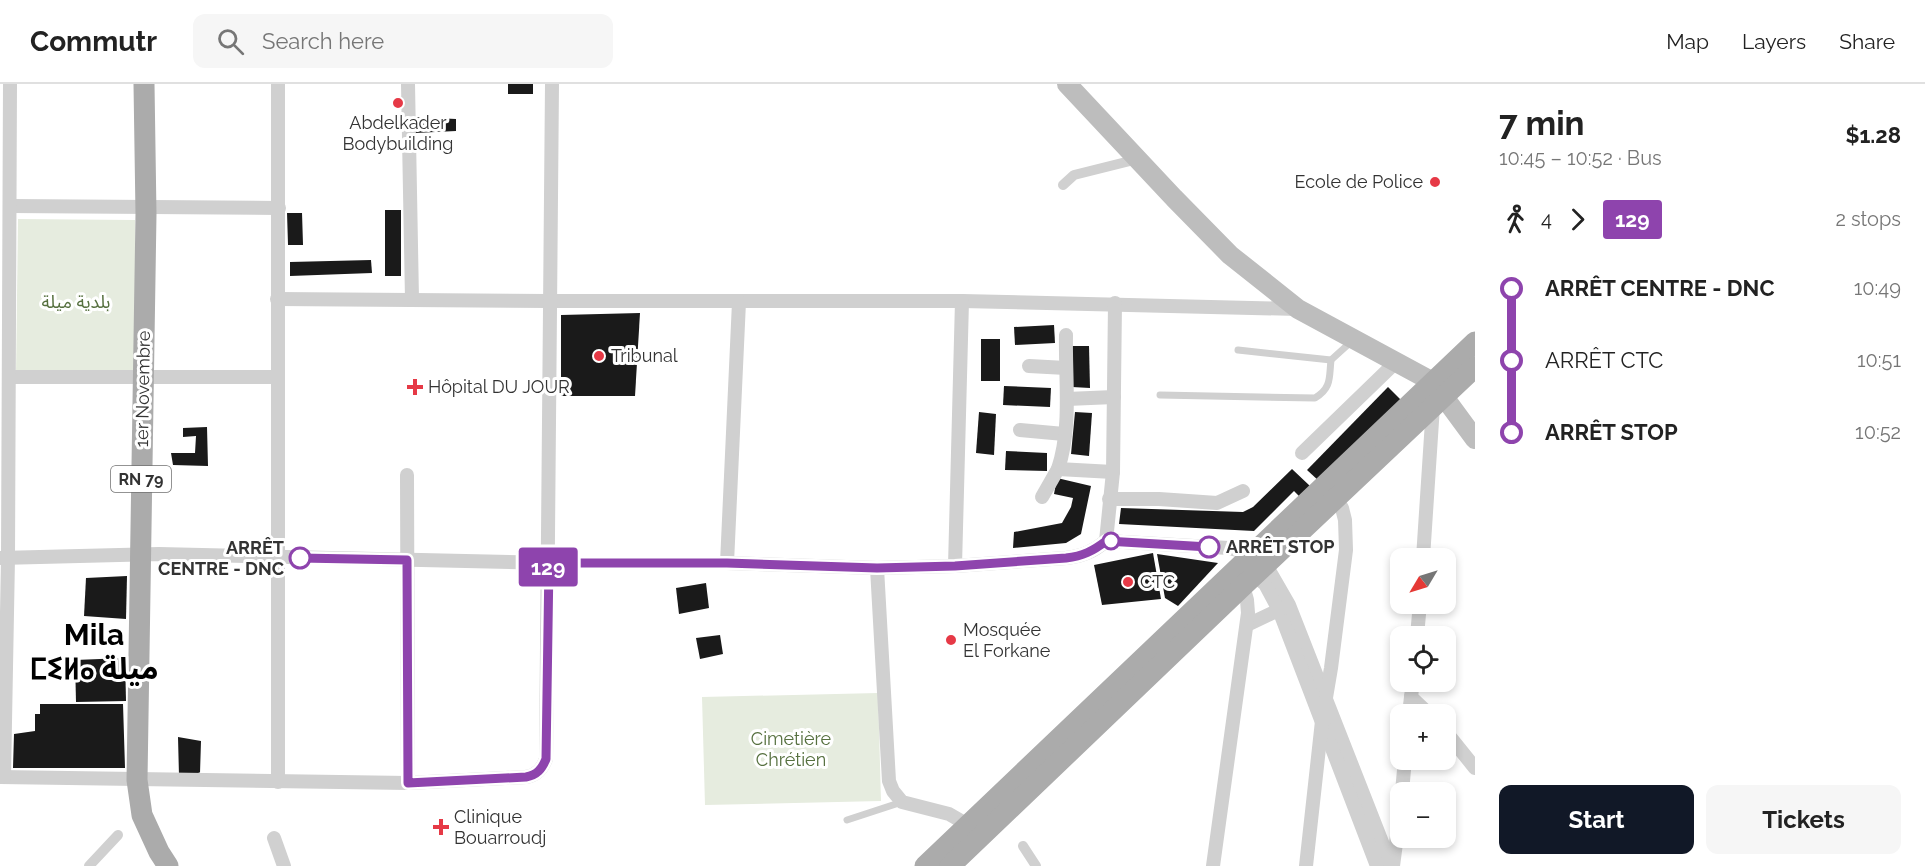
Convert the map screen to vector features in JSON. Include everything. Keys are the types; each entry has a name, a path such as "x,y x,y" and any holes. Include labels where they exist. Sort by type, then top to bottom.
{"main road":[{"name":"1er Novembre","path":"144,84 146,207 137,780 142,815 168,866"},
{"path":"1068,84 1230,255 1299,309 1396,362 1437,395 1475,439"},
{"path":"950,866 1248,566 1336,498 1437,395 1475,342"},
{"path":"925,866 1248,566 1437,395 1475,367"}],"street":[{"path":"10,84 10,206 5,296 9,376 4,558 2,777 408,783 526,777 542,769 546,759 552,84"},
{"path":"278,84 278,782"},
{"path":"408,84 412,299"},
{"path":"1063,185 1074,175 1138,159"},
{"path":"10,206 279,208"},
{"path":"277,299 962,301 1299,309"},
{"path":"955,566 962,301"},
{"path":"727,563 739,302"},
{"path":"4,558 140,555 549,563 727,563 877,568 955,566 1080,556 1094,551 1106,541 1113,472 1115,303"},
{"path":"1042,497 1058,469 1063,453 1067,399 1066,335"},
{"path":"1302,453 1396,362"},
{"path":"1029,366 1066,368"},
{"path":"9,376 278,377"},
{"path":"1424,548 1437,395"},
{"path":"1067,399 1114,397"},
{"path":"1020,430 1064,434"},
{"path":"1058,469 1113,472"},
{"path":"407,475 408,783"},
{"path":"1109,499 1159,499 1217,503 1243,491"},
{"path":"1306,866 1322,721 1346,550 1345,520 1336,498"},
{"path":"1106,541 1248,566 1265,584 1284,607 1326,697 1391,866"},
{"path":"1213,866 1247,625 1248,566"},
{"path":"877,568 889,781 893,791 902,802 949,814 968,825"},
{"path":"1247,625 1284,607"},
{"path":"1284,607 1322,721 1377,866"},
{"path":"1410,704 1412,692"},
{"path":"1411,697 1418,704"},
{"path":"1456,744 1475,768"},
{"path":"89,866 118,835"},
{"path":"274,838 284,866"},
{"path":"1023,846 1036,866"},
{"path":"1391,866 1394,848"}],"lane":[{"path":"1160,395 1315,398 1328,387 1331,360 1353,339"},
{"path":"1238,350 1331,360"},
{"path":"847,820 902,802"}],"green space":[{"name":"بلدية ميلة","path":"18,219 135,220 136,377 16,376"},
{"name":"Cimetière Chrétien","path":"878,693 881,801 705,805 702,697"}],"building":[{"path":"508,84 533,84 533,94 508,94"},
{"path":"414,117 456,119 456,131 415,133"},
{"path":"385,210 401,210 401,276 385,276"},
{"path":"287,213 302,213 303,245 288,245"},
{"path":"371,260 372,273 290,276 290,262"},
{"name":"Tribunal","path":"640,313 635,396 561,396 561,315"},
{"path":"1054,325 1055,343 1015,345 1014,327"},
{"path":"981,339 1000,339 1000,381 981,381"},
{"path":"1072,346 1089,346 1090,388 1072,387"},
{"path":"1004,386 1051,388 1050,407 1003,405"},
{"path":"1388,387 1401,400 1320,482 1307,470"},
{"path":"979,412 996,414 994,455 976,453"},
{"path":"1075,412 1092,413 1089,456 1071,454"},
{"path":"207,427 208,466 173,465 171,453 195,453 196,436 183,437 183,428"},
{"path":"1006,451 1047,453 1047,471 1005,470"},
{"path":"1292,469 1310,486 1300,497 1294,491 1254,531 1119,524 1121,508 1243,512 1253,507"},
{"path":"1057,478 1091,486 1081,534 1066,543 1013,548 1014,532 1062,523 1073,498 1054,494"},
{"name":"CTC","path":"1153,553 1161,599 1102,605 1094,565"},
{"path":"1157,554 1218,563 1178,606 1165,598"},
{"path":"127,576 126,619 84,616 86,578"},
{"path":"706,583 709,608 679,614 676,588"},
{"path":"720,635 723,654 700,659 696,638"},
{"path":"125,658 126,701 76,702 75,660"},
{"path":"40,704 123,704 125,768 13,768 14,734 35,731 35,714 40,714"},
{"path":"178,737 201,741 198,776 179,776"}],"bus line":[{"name":"129","path":"300,558 407,560 408,783 526,777 542,769 546,759 549,563 727,563 877,568 955,566 1066,558 1094,551 1106,541 1209,547"}],"place":[{"name":"Abdelkader Bodybuilding","path":"398,103"},
{"name":"Ecole de Police","path":"1435,182"},
{"name":"Tribunal","path":"599,356"},
{"name":"Hôpital DU JOUR","path":"415,387"},
{"name":"ARRÊT STOP","path":"1209,547"},
{"name":"ARRÊT CENTRE - DNC","path":"300,558"},
{"name":"CTC","path":"1128,582"},
{"name":"Mosquée El Forkane","path":"951,640"},
{"name":"Clinique Bouarroudj","path":"441,827"}],"district":[{"name":"Mila ⵎⵉⵍⴰ ميلة","path":"94,652"}]}
